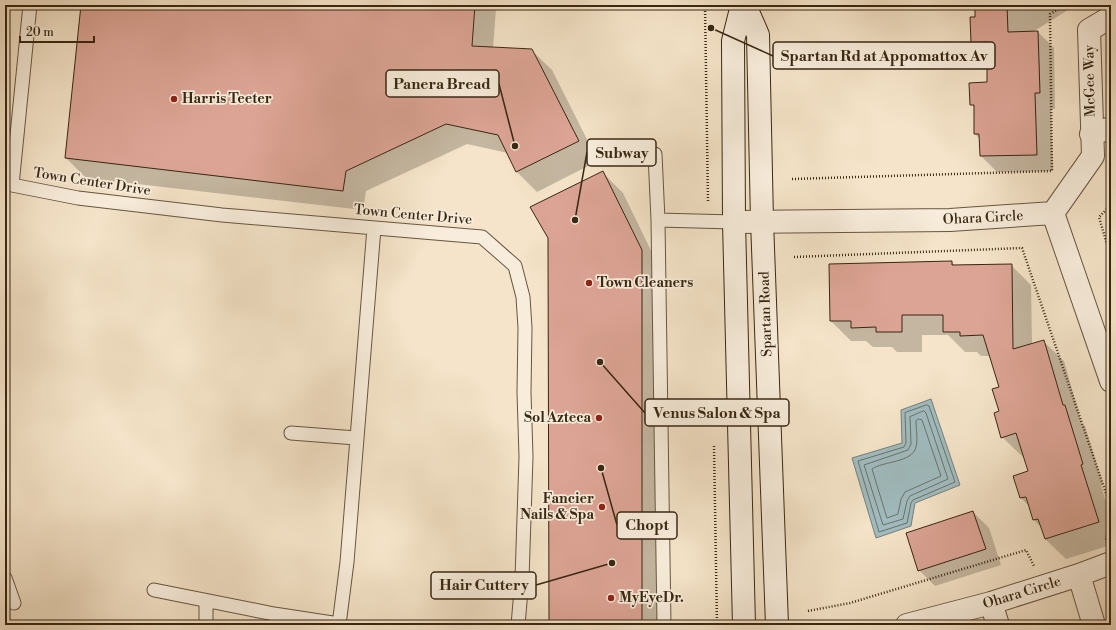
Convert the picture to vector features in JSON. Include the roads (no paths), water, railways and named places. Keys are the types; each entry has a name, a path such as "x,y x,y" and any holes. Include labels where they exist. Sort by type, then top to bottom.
{"street":[{"name":"Spartan Road","path":"742,5 733,41 734,222 744,625"},
{"name":"Spartan Road","path":"745,5 758,35 762,221 777,625"},
{"name":"McGee Way","path":"1053,213 1093,156 1101,131 1089,30 1111,17"},
{"name":"Ohara Circle","path":"734,222 950,220 1053,213"},
{"path":"1053,213 1111,381"},
{"name":"Ohara Circle","path":"907,625 991,603 1079,575 1111,562"},
{"path":"1079,575 1094,625"},
{"path":"991,603 998,625"}],"lane":[{"name":"Town Center Drive","path":"30,5 12,185 78,198 163,209 482,237 515,266 523,296 525,328 524,392 526,457 522,579 518,625"},
{"path":"655,154 658,220 664,625"},
{"path":"658,220 734,222"},
{"path":"154,590 274,614 339,624 346,562 374,228"},
{"path":"291,433 356,438"},
{"path":"5,578 14,603"},
{"path":"206,601 206,625"}],"water":[{"path":"931,399 960,485 915,503 911,526 876,538 852,458 902,443 901,410"}],"place":[{"name":"Spartan Rd at Appomattox Av","path":"711,28"},
{"name":"Harris Teeter","path":"174,99"},
{"name":"Panera Bread","path":"515,146"},
{"name":"Subway","path":"575,220"},
{"name":"Town Cleaners","path":"589,283"},
{"name":"Venus Salon & Spa","path":"600,362"},
{"name":"Sol Azteca","path":"599,418"},
{"name":"Chopt","path":"601,468"},
{"name":"Fancier Nails & Spa","path":"602,507"},
{"name":"Hair Cuttery","path":"612,563"},
{"name":"MyEyeDr.","path":"611,598"}]}
